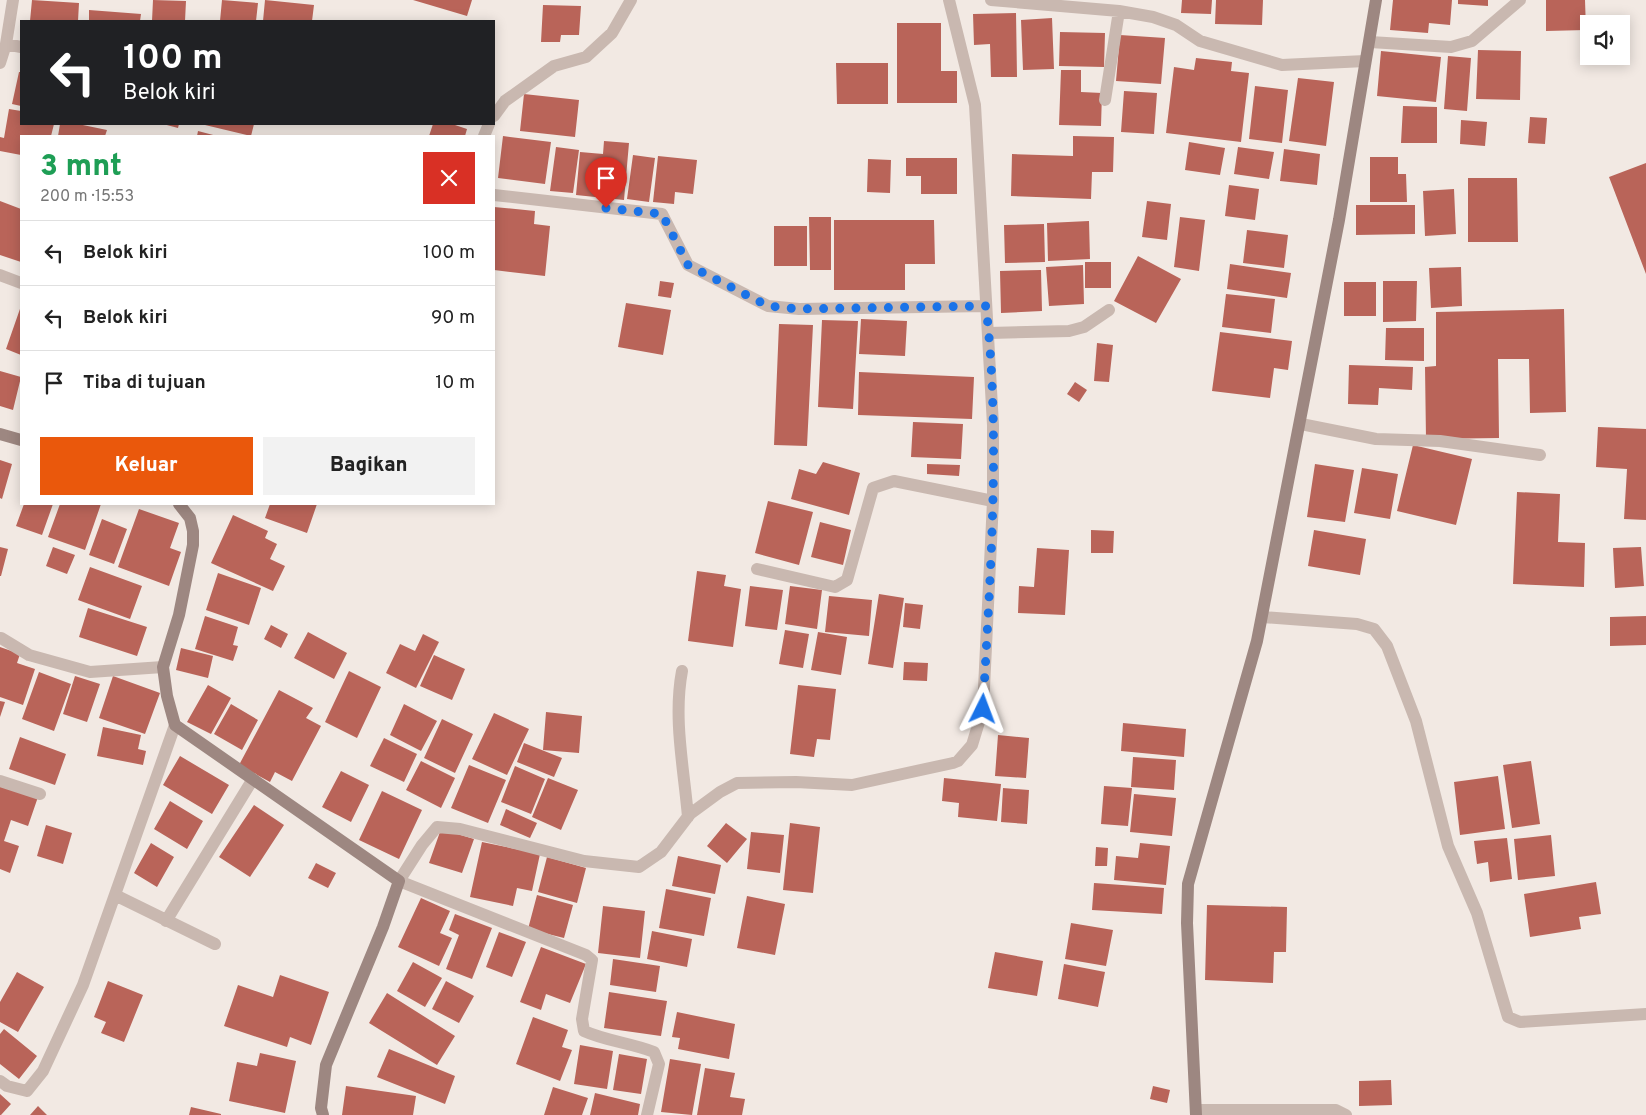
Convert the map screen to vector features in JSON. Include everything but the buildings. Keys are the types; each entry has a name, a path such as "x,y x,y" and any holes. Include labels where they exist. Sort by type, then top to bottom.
{"street":[{"path":"0,63 6,44 13,0"},
{"path":"495,115 505,101 554,66 586,57 612,34 631,0"},
{"path":"323,1115 321,1108 326,1065 383,927 399,881 422,845 437,827 460,828 584,861 639,867 661,852 688,817 720,792 737,783 796,782 852,785 958,761 972,745 983,709 992,501 993,425 976,105 949,0"},
{"path":"991,0 1119,11 1152,17 1176,26 1200,41 1282,64 1365,61"},
{"path":"1346,1115 1336,1110 1196,1112 1187,922 1188,884 1257,642 1301,424 1376,0"},
{"path":"1370,42 1451,48 1472,41 1520,0"},
{"path":"1106,100 1119,11"},
{"path":"6,44 20,47"},
{"path":"495,195 662,214 688,265 768,306 799,309 986,306"},
{"path":"0,275 20,283"},
{"path":"989,333 1069,330 1084,327 1109,310"},
{"path":"1301,424 1376,439 1440,441 1540,455"},
{"path":"0,434 20,440"},
{"path":"757,569 835,587 848,580 873,488 894,481 992,501"},
{"path":"0,1081 7,1086 27,1091 43,1071 83,986 175,725 167,696 163,667 179,615 193,546 194,531 190,518 179,505"},
{"path":"1262,617 1357,624 1374,629 1387,646 1416,721 1448,846 1476,913 1508,1017 1520,1022 1646,1014"},
{"path":"1,638 29,655 90,672 163,667"},
{"path":"682,670 679,688 679,731 688,817"},
{"path":"175,725 399,881 586,955 592,960 582,1019 584,1031 654,1052 659,1064 647,1115"},
{"path":"166,920 253,779"},
{"path":"0,781 40,794"},
{"path":"115,895 215,944"}],"route":[{"path":"606,208 662,214 688,265 768,306 799,309 986,306 993,425 992,501 983,709"}]}
